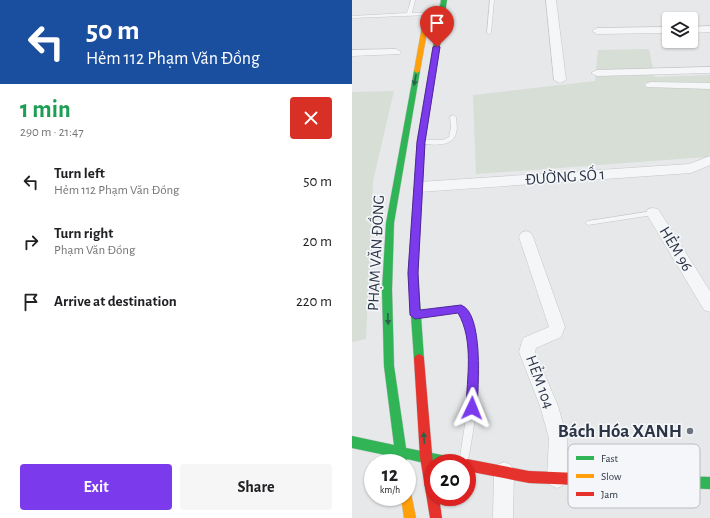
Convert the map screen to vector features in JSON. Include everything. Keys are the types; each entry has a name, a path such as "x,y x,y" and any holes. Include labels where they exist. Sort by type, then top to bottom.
{"main road":[{"path":"426,454 413,273 421,142 444,0"},
{"name":"PHẠM VĂN ĐỒNG","path":"400,454 390,366 387,290 390,223 395,187 428,10"},
{"path":"352,442 424,456"},
{"path":"476,467 529,477 568,478"},
{"path":"700,483 710,483"},
{"path":"408,506 410,518"},
{"path":"434,506 436,518"}],"street":[{"path":"551,0 560,80"},
{"path":"698,30 710,29"},
{"path":"597,31 662,30"},
{"path":"352,53 396,52"},
{"path":"597,73 710,70"},
{"path":"651,86 710,86"},
{"name":"ĐƯỜNG SỐ 1","path":"419,187 691,168 710,160"},
{"name":"HẺM 96","path":"653,213 710,305"},
{"name":"HẺM 104","path":"526,237 557,327 555,332 529,343 527,352 549,406 558,438 557,478"},
{"path":"503,518 504,472"}],"lane":[{"path":"409,15 413,0"},
{"path":"489,33 492,0"},
{"path":"352,17 409,15 428,10"},
{"path":"421,142 447,142 452,139 455,131 453,117"},
{"path":"588,223 653,213"},
{"path":"415,315 461,309 469,322 474,355 471,414 464,454"}],"shaded area":[{"path":"649,49 655,77 710,75 710,154 706,157 476,174 473,95 595,81 598,50"},
{"path":"394,91 373,181 366,339 352,342 352,92"}],"traffic: fast":[{"path":"419,359 413,273 421,142 444,0"},
{"path":"401,454 389,366 387,290 390,223 417,71"},
{"path":"352,442 424,457"},
{"path":"700,483 710,483"}],"traffic: slow":[{"path":"417,71 426,21"},
{"path":"408,506 410,518"}],"traffic: jam":[{"path":"419,359 426,457 436,518"},
{"path":"476,467 529,477 568,479"}],"place":[{"name":"Bách Hóa XANH","path":"690,431"}],"route":[{"path":"437,47 421,142 413,273 415,315 461,309 469,322 474,355 472,408"}]}
